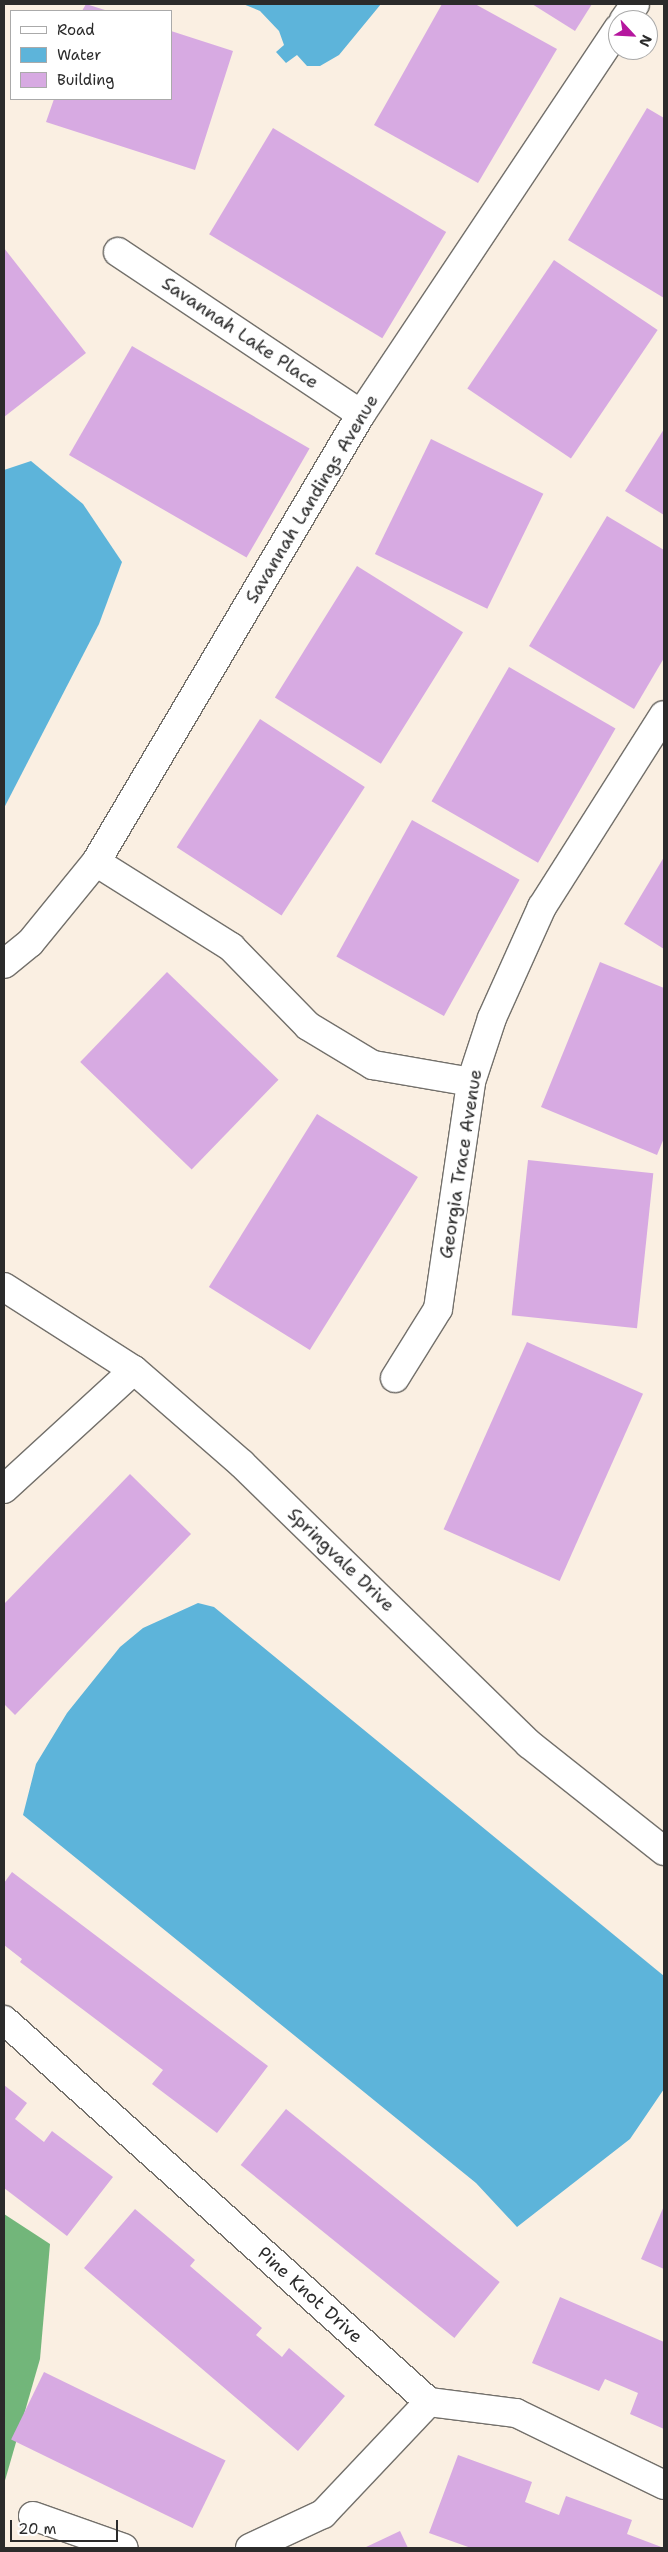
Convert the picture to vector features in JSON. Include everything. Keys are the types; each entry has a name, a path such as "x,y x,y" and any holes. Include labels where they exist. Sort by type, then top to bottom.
{"street":[{"name":"Savannah Landings Avenue","path":"4,964 30,943 96,862 361,414 608,44"},
{"name":"Savannah Lake Place","path":"118,252 361,414"},
{"name":"Georgia Trace Avenue","path":"395,1378 438,1309 471,1082 492,1018 542,907 664,715"},
{"path":"96,862 231,948 308,1026 365,1060 471,1082"},
{"name":"Springvale Drive","path":"4,1287 134,1370 242,1464 529,1744 664,1851"},
{"path":"4,1489 134,1370"},
{"name":"Pine Knot Drive","path":"4,2020 430,2402"},
{"path":"250,2548 323,2514 430,2402 516,2413 664,2485"},
{"path":"33,2516 124,2548"}],"green space":[{"path":"4,2214 50,2244 40,2359 4,2484"}],"water":[{"path":"243,4 381,4 339,55 320,66 307,66 297,55 286,63 276,52 284,45 279,31 260,11"},
{"path":"31,461 83,504 122,562 99,624 4,808 4,470"},
{"path":"198,1603 214,1607 664,1976 664,2089 630,2139 517,2227 476,2183 23,1815 36,1764 67,1713 120,1647 143,1628"}],"building":[{"path":"86,4 105,10 83,10"},
{"path":"442,4 475,4 557,49 478,183 374,125"},
{"path":"532,4 592,4 575,31"},
{"path":"172,31 233,51 195,170 46,122 54,100 172,100"},
{"path":"647,108 664,118 664,298 568,240"},
{"path":"273,128 446,232 382,338 209,234"},
{"path":"4,248 86,353 4,417"},
{"path":"554,260 658,330 571,458 467,389"},
{"path":"132,346 310,448 247,558 69,455"},
{"path":"664,429 664,515 625,491"},
{"path":"431,439 543,494 487,609 375,554"},
{"path":"607,516 664,550 664,658 634,709 529,646"},
{"path":"357,566 463,632 381,764 275,697"},
{"path":"509,667 616,728 538,863 432,801"},
{"path":"260,719 365,787 282,915 177,847"},
{"path":"412,820 520,880 444,1016 336,956"},
{"path":"664,857 664,949 624,924"},
{"path":"600,962 664,988 664,1138 657,1155 541,1107"},
{"path":"167,972 278,1080 192,1170 80,1062"},
{"path":"317,1114 418,1177 310,1350 209,1287"},
{"path":"528,1160 653,1173 637,1328 512,1315"},
{"path":"527,1342 643,1394 560,1581 444,1529"},
{"path":"130,1474 191,1534 15,1715 4,1704 4,1604"},
{"path":"12,1872 268,2066 217,2133 152,2084 163,2070 20,1962 22,1959 4,1945 4,1883"},
{"path":"4,2085 27,2103 15,2119 44,2142 52,2131 113,2177 67,2236 4,2188"},
{"path":"286,2109 500,2282 454,2338 241,2165"},
{"path":"664,2206 664,2269 641,2259"},
{"path":"135,2209 195,2260 190,2266 262,2328 256,2335 282,2357 289,2348 345,2396 298,2451 84,2268"},
{"path":"560,2297 664,2342 664,2429 630,2414 638,2393 605,2379 599,2391 532,2363"},
{"path":"44,2372 226,2461 193,2528 11,2439"},
{"path":"458,2455 532,2482 525,2502 559,2515 566,2496 632,2520 627,2534 664,2548 471,2548 429,2533"},
{"path":"400,2531 408,2548 364,2548"}]}
